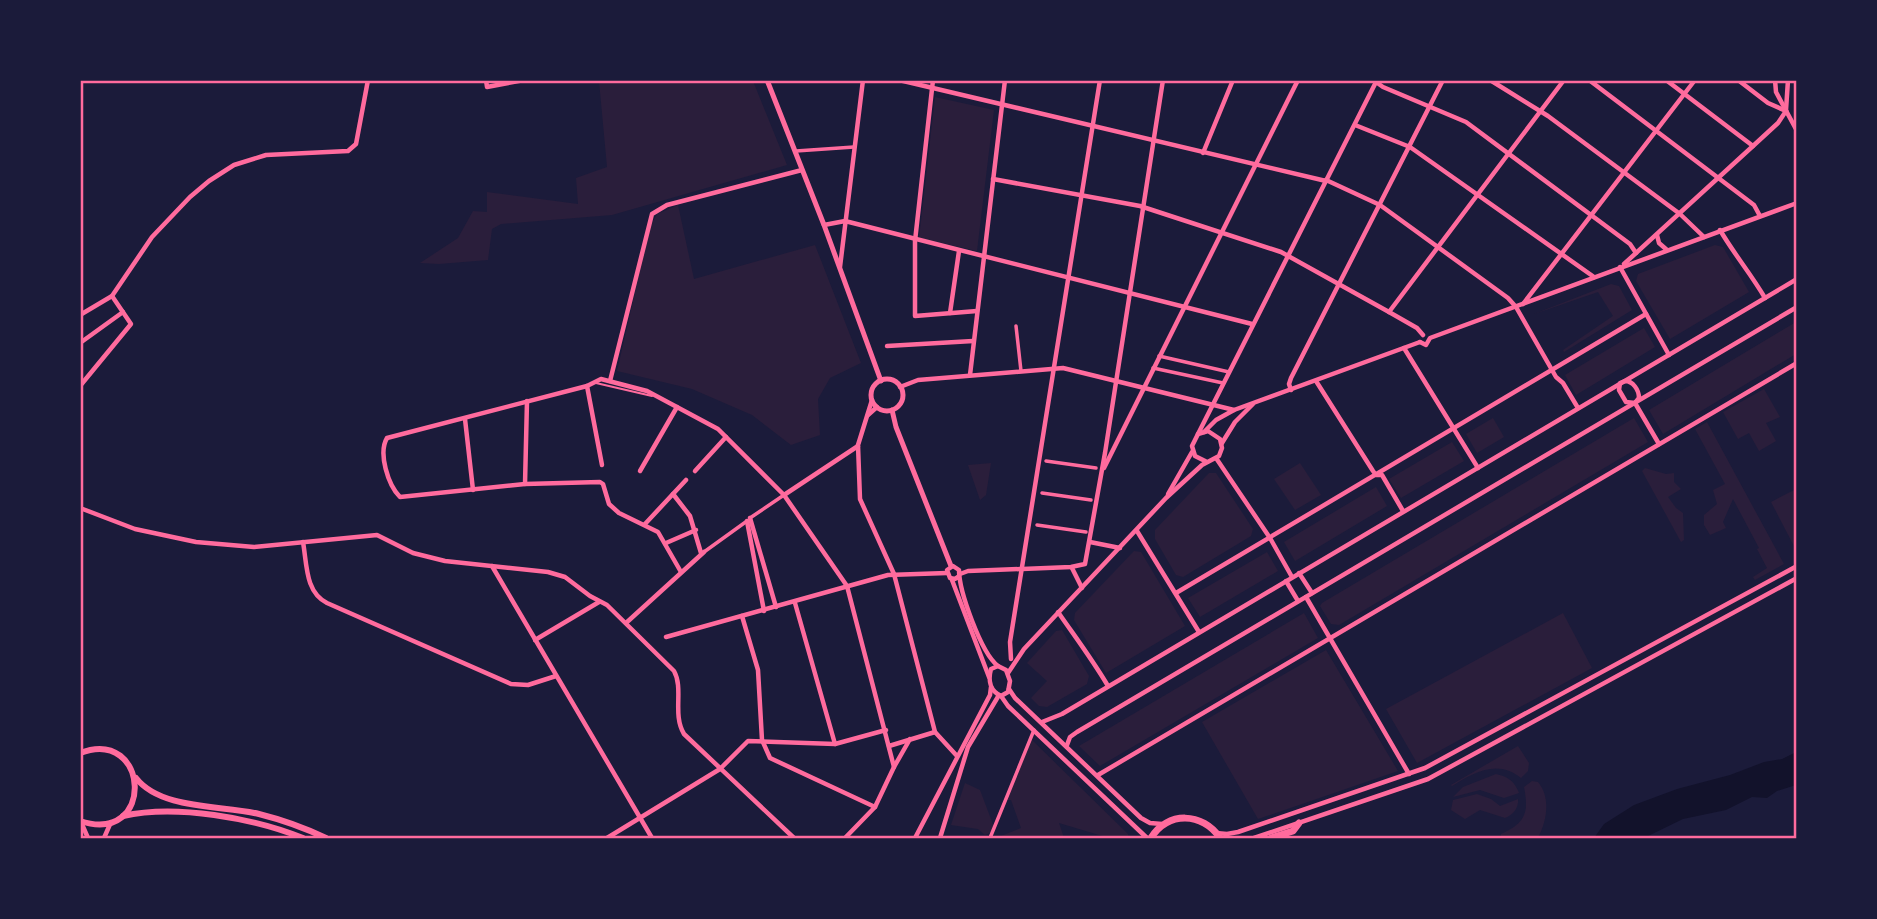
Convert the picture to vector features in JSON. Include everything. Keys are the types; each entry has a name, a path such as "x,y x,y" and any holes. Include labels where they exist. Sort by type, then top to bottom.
{"main road":[{"path":"80,751 110,751 120,756 142,786 163,797 257,813 326,838"},
{"path":"123,816 134,799 136,778"},
{"path":"80,821 90,824 111,822 123,816 162,811 255,824 303,838"},
{"path":"1149,838 1163,824 1174,819 1197,819 1218,836"},
{"path":"1271,838 1293,831 1299,823"}],"street":[{"path":"80,315 112,296 152,237 190,197 234,165 265,155 348,151 356,144 368,80"},
{"path":"486,84 524,80"},
{"path":"767,80 881,381"},
{"path":"840,271 863,80"},
{"path":"899,80 1326,181 1380,205 1516,307 1556,377 1563,383 1578,408"},
{"path":"933,80 915,240 915,316 977,312"},
{"path":"970,375 1005,80"},
{"path":"1011,659 1010,642 1100,80"},
{"path":"952,579 968,571 1071,567 1085,564 1163,80"},
{"path":"1203,153 1233,80"},
{"path":"1101,475 1298,80"},
{"path":"1291,390 1290,382 1443,80"},
{"path":"1490,80 1541,111 1680,214 1704,237"},
{"path":"1389,312 1564,80"},
{"path":"1589,80 1754,205 1760,216"},
{"path":"1667,80 1753,146"},
{"path":"1522,305 1695,80"},
{"path":"1738,80 1768,103 1786,111"},
{"path":"1775,80 1776,92 1797,131"},
{"path":"1620,267 1778,123 1786,111 1788,80"},
{"path":"1201,433 1252,324 1376,81 1381,86 1466,122 1630,244 1636,253"},
{"path":"1355,125 1410,147 1595,278"},
{"path":"794,151 853,147"},
{"path":"610,380 652,214 667,205 802,170"},
{"path":"993,179 1144,207 1288,255 1430,338"},
{"path":"1420,342 1426,345 1430,338 1797,202"},
{"path":"824,225 845,221 1252,324"},
{"path":"1720,230 1765,298"},
{"path":"1656,235 1659,243 1667,250"},
{"path":"950,313 959,251"},
{"path":"1620,267 1669,355"},
{"path":"1042,722 1052,719 1797,279"},
{"path":"80,386 131,324 112,296"},
{"path":"1067,745 1070,737 1077,732 1797,307"},
{"path":"80,343 123,313"},
{"path":"1176,593 1646,314"},
{"path":"1016,326 1021,370"},
{"path":"1166,498 1192,452 1192,442 1216,420 1234,410 1420,342 1423,335"},
{"path":"887,346 973,341"},
{"path":"1404,348 1478,468"},
{"path":"1159,356 1229,372"},
{"path":"1188,376 1191,363"},
{"path":"1098,775 1797,363"},
{"path":"900,387 918,380 1055,367 1234,410"},
{"path":"1153,368 1223,383"},
{"path":"681,572 658,532 619,513 609,504 600,482 525,484 400,497 394,491 383,452 387,438 465,419 601,379 648,391 718,429 784,495 847,586 894,767"},
{"path":"872,400 884,411 892,410 902,400 900,387 892,380 881,381 874,386 858,445 860,499 894,574 935,732 957,756"},
{"path":"1316,381 1376,475"},
{"path":"1622,382 1628,381 1634,385 1639,396 1635,403"},
{"path":"1622,382 1619,390 1622,396 1628,404 1635,403"},
{"path":"590,384 602,465"},
{"path":"525,484 527,401"},
{"path":"1635,403 1659,444"},
{"path":"1163,824 1150,823 1141,818 1015,698 1009,689 1008,673 1021,652 1166,498 1207,462 1216,458 1235,422 1254,404"},
{"path":"640,471 677,407"},
{"path":"868,416 877,407"},
{"path":"892,410 951,566"},
{"path":"465,419 473,490"},
{"path":"1201,433 1213,433 1222,443"},
{"path":"695,471 726,437"},
{"path":"626,623 703,553 858,445"},
{"path":"1192,452 1198,459 1207,462"},
{"path":"1216,458 1270,538 1292,577"},
{"path":"1046,461 1096,468"},
{"path":"1376,475 1382,475 1403,512"},
{"path":"645,524 686,480"},
{"path":"1042,493 1091,500"},
{"path":"673,494 690,516 703,553"},
{"path":"80,508 135,529 196,542 254,547 377,535 413,553 444,561 559,574 600,601 674,671 678,679 677,712 681,730 794,838"},
{"path":"748,520 776,607"},
{"path":"748,520 764,611"},
{"path":"1037,525 1086,532"},
{"path":"666,543 696,530"},
{"path":"1137,531 1199,632"},
{"path":"303,542 311,587 318,599 511,684 528,685 556,676"},
{"path":"1090,542 1121,548"},
{"path":"492,566 652,838"},
{"path":"947,573 951,566"},
{"path":"951,566 957,567 979,637 990,659 1008,673"},
{"path":"1218,836 1238,832 1424,768 1797,566"},
{"path":"1071,567 1082,588"},
{"path":"666,637 894,574 947,573"},
{"path":"915,838 990,695 991,687 952,579 947,573"},
{"path":"1299,573 1312,593"},
{"path":"1254,838 1428,779 1797,578"},
{"path":"1286,581 1298,601"},
{"path":"1306,597 1409,774"},
{"path":"535,639 600,601"},
{"path":"794,603 835,744"},
{"path":"1058,612 1088,652 1108,686"},
{"path":"742,616 758,670 762,740 770,758 875,807"},
{"path":"989,677 991,669 1021,652"},
{"path":"991,687 1149,838"},
{"path":"940,838 968,747 1000,696 1006,694 1009,689"},
{"path":"607,838 720,769 748,741 835,744 886,730"},
{"path":"990,838 1034,730"},
{"path":"889,746 935,732"},
{"path":"845,838 875,807 910,739"},
{"path":"80,821 88,838"},
{"path":"104,838 111,822"}],"lane":[{"path":"590,384 663,398"}],"shaded area":[{"path":"599,81 753,81 787,165 612,215 501,224 492,229 488,260 420,263 458,238 473,211 487,212 487,192 578,204 576,178 607,167"},
{"path":"935,97 994,110 977,251 919,238"},
{"path":"678,205 694,279 815,245 861,363 830,378 818,399 820,435 791,445 752,415 692,389 617,371 650,227 657,214"},
{"path":"1715,245 1723,247 1749,292 1670,339 1636,281 1638,274"},
{"path":"1611,284 1619,286 1632,310 1564,352 1563,350 1613,316 1598,292 1534,314"},
{"path":"1796,322 1796,354 1663,434 1649,410"},
{"path":"1644,328 1655,347 1576,395 1565,375"},
{"path":"1764,389 1780,417 1766,423 1776,441 1759,451 1749,433 1738,439 1723,412"},
{"path":"1493,418 1504,437 1477,453 1466,434"},
{"path":"1634,418 1648,442 1339,625 1331,624 1320,606 1322,603"},
{"path":"1707,422 1784,564 1755,580 1753,577 1767,568 1733,499 1723,522 1726,528 1710,535 1704,525 1704,515 1717,504 1713,490 1725,484 1695,429"},
{"path":"1452,442 1464,461 1401,498 1389,479"},
{"path":"991,463 986,495 980,500 968,465"},
{"path":"1300,463 1321,495 1295,510 1274,479"},
{"path":"1645,468 1666,474 1674,473 1674,482 1681,489 1668,497 1683,513 1684,540 1681,542 1642,471"},
{"path":"1209,473 1216,473 1253,529 1251,536 1183,577 1176,575 1155,539 1155,530"},
{"path":"1376,487 1387,506 1295,561 1284,542"},
{"path":"1796,489 1796,550 1771,502"},
{"path":"1134,551 1141,552 1185,626 1106,673 1074,620 1075,613"},
{"path":"1267,552 1278,571 1200,617 1188,598"},
{"path":"1304,613 1318,638 1100,766 1079,746"},
{"path":"1563,613 1592,668 1417,763 1386,709"},
{"path":"1062,630 1089,676 1087,684 1047,707 1039,706 1031,698 1047,681 1027,663 1056,631"},
{"path":"1326,650 1398,771 1258,819 1202,722"},
{"path":"1032,740 1128,834 1129,838 1109,838 1059,823 1064,838 996,838 1021,828 1011,800 1006,800"},
{"path":"1518,746 1529,763 1528,771 1521,778 1512,772 1495,768 1477,772 1451,785"},
{"path":"1796,752 1796,785 1777,791 1767,798 1752,797 1726,810 1683,819 1644,838 1594,838 1604,824 1634,805 1677,789 1782,759"},
{"path":"1496,774 1511,780 1519,793 1504,798 1480,790 1453,797 1463,787"},
{"path":"1532,781 1538,782 1542,788 1546,802 1544,824 1538,838 1501,838 1501,834 1516,826 1524,816 1524,787"},
{"path":"965,783 980,790 994,827 992,832 985,835 978,829 951,825"},
{"path":"1477,794 1500,806 1518,799 1518,805 1513,813 1505,818 1480,810 1465,819 1451,810 1453,800"}]}
